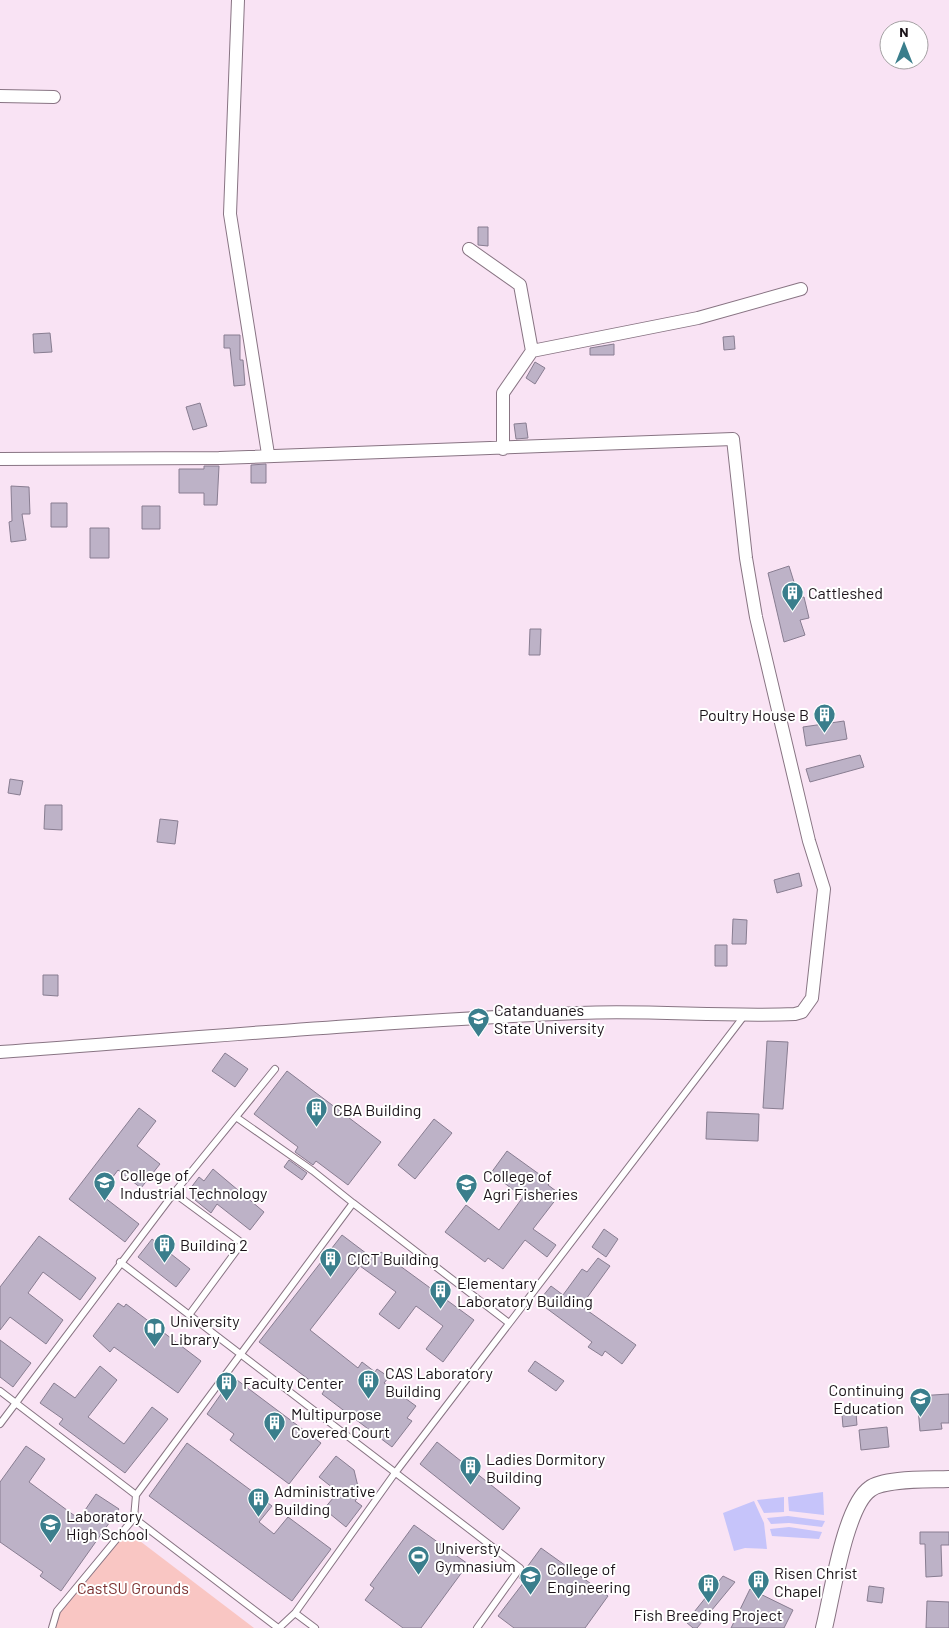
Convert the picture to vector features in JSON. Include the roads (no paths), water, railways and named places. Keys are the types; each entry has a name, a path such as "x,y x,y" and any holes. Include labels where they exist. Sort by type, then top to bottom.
{"street":[{"path":"238,0 230,214 268,454"},
{"path":"0,96 54,97"},
{"path":"469,249 520,285 532,351"},
{"path":"503,449 502,392 532,351 698,318 801,289"},
{"path":"0,459 219,458 268,454 503,449 733,439 746,558 756,617 809,841 824,889 814,990 809,1004 802,1012 795,1014 744,1016 572,1014 463,1019 0,1052"},
{"path":"824,1628 850,1520 858,1502 870,1488 885,1484 949,1479"}],"lane":[{"path":"134,1518 278,1628 296,1613 395,1473 744,1016"},
{"path":"0,1424 120,1262 275,1069"},
{"path":"236,1118 313,1171 509,1323"},
{"path":"174,1193 242,1243 189,1315"},
{"path":"52,1628 57,1611 134,1518 136,1495 353,1203"},
{"path":"120,1262 520,1568 477,1628"},
{"path":"0,1390 136,1495"},
{"path":"296,1613 314,1628"}],"water":[{"path":"823,1492 824,1515 789,1511 788,1497"},
{"path":"784,1497 784,1512 764,1513 757,1500"},
{"path":"754,1501 764,1523 767,1549 745,1548 734,1551 723,1513"},
{"path":"788,1516 825,1521 822,1527 789,1523 771,1524 767,1518"},
{"path":"789,1527 822,1532 819,1539 772,1536 770,1529"}],"place":[{"name":"Cattleshed","path":"792,611"},
{"name":"Poultry House B","path":"825,733"},
{"name":"Catanduanes State University","path":"478,1037"},
{"name":"CBA Building","path":"317,1128"},
{"name":"College of Industrial Technology","path":"104,1202"},
{"name":"College of Agri Fisheries","path":"467,1203"},
{"name":"Building 2","path":"164,1263"},
{"name":"CICT Building","path":"331,1277"},
{"name":"Elementary Laboratory Building","path":"441,1310"},
{"name":"University Library","path":"154,1348"},
{"name":"CAS Laboratory Building","path":"369,1400"},
{"name":"Faculty Center","path":"227,1401"},
{"name":"Continuing Education","path":"920,1417"},
{"name":"Multipurpose Covered Court","path":"275,1441"},
{"name":"Ladies Dormitory Building","path":"470,1486"},
{"name":"Administrative Building","path":"258,1518"},
{"name":"Laboratory High School","path":"50,1543"},
{"name":"Universty Gymnasium","path":"419,1575"},
{"name":"College of Engineering","path":"531,1596"},
{"name":"Risen Christ Chapel","path":"758,1600"},
{"name":"Fish Breeding Project","path":"708,1604"}],"park label":[{"name":"CastSU Grounds","path":"133,1587"}]}
